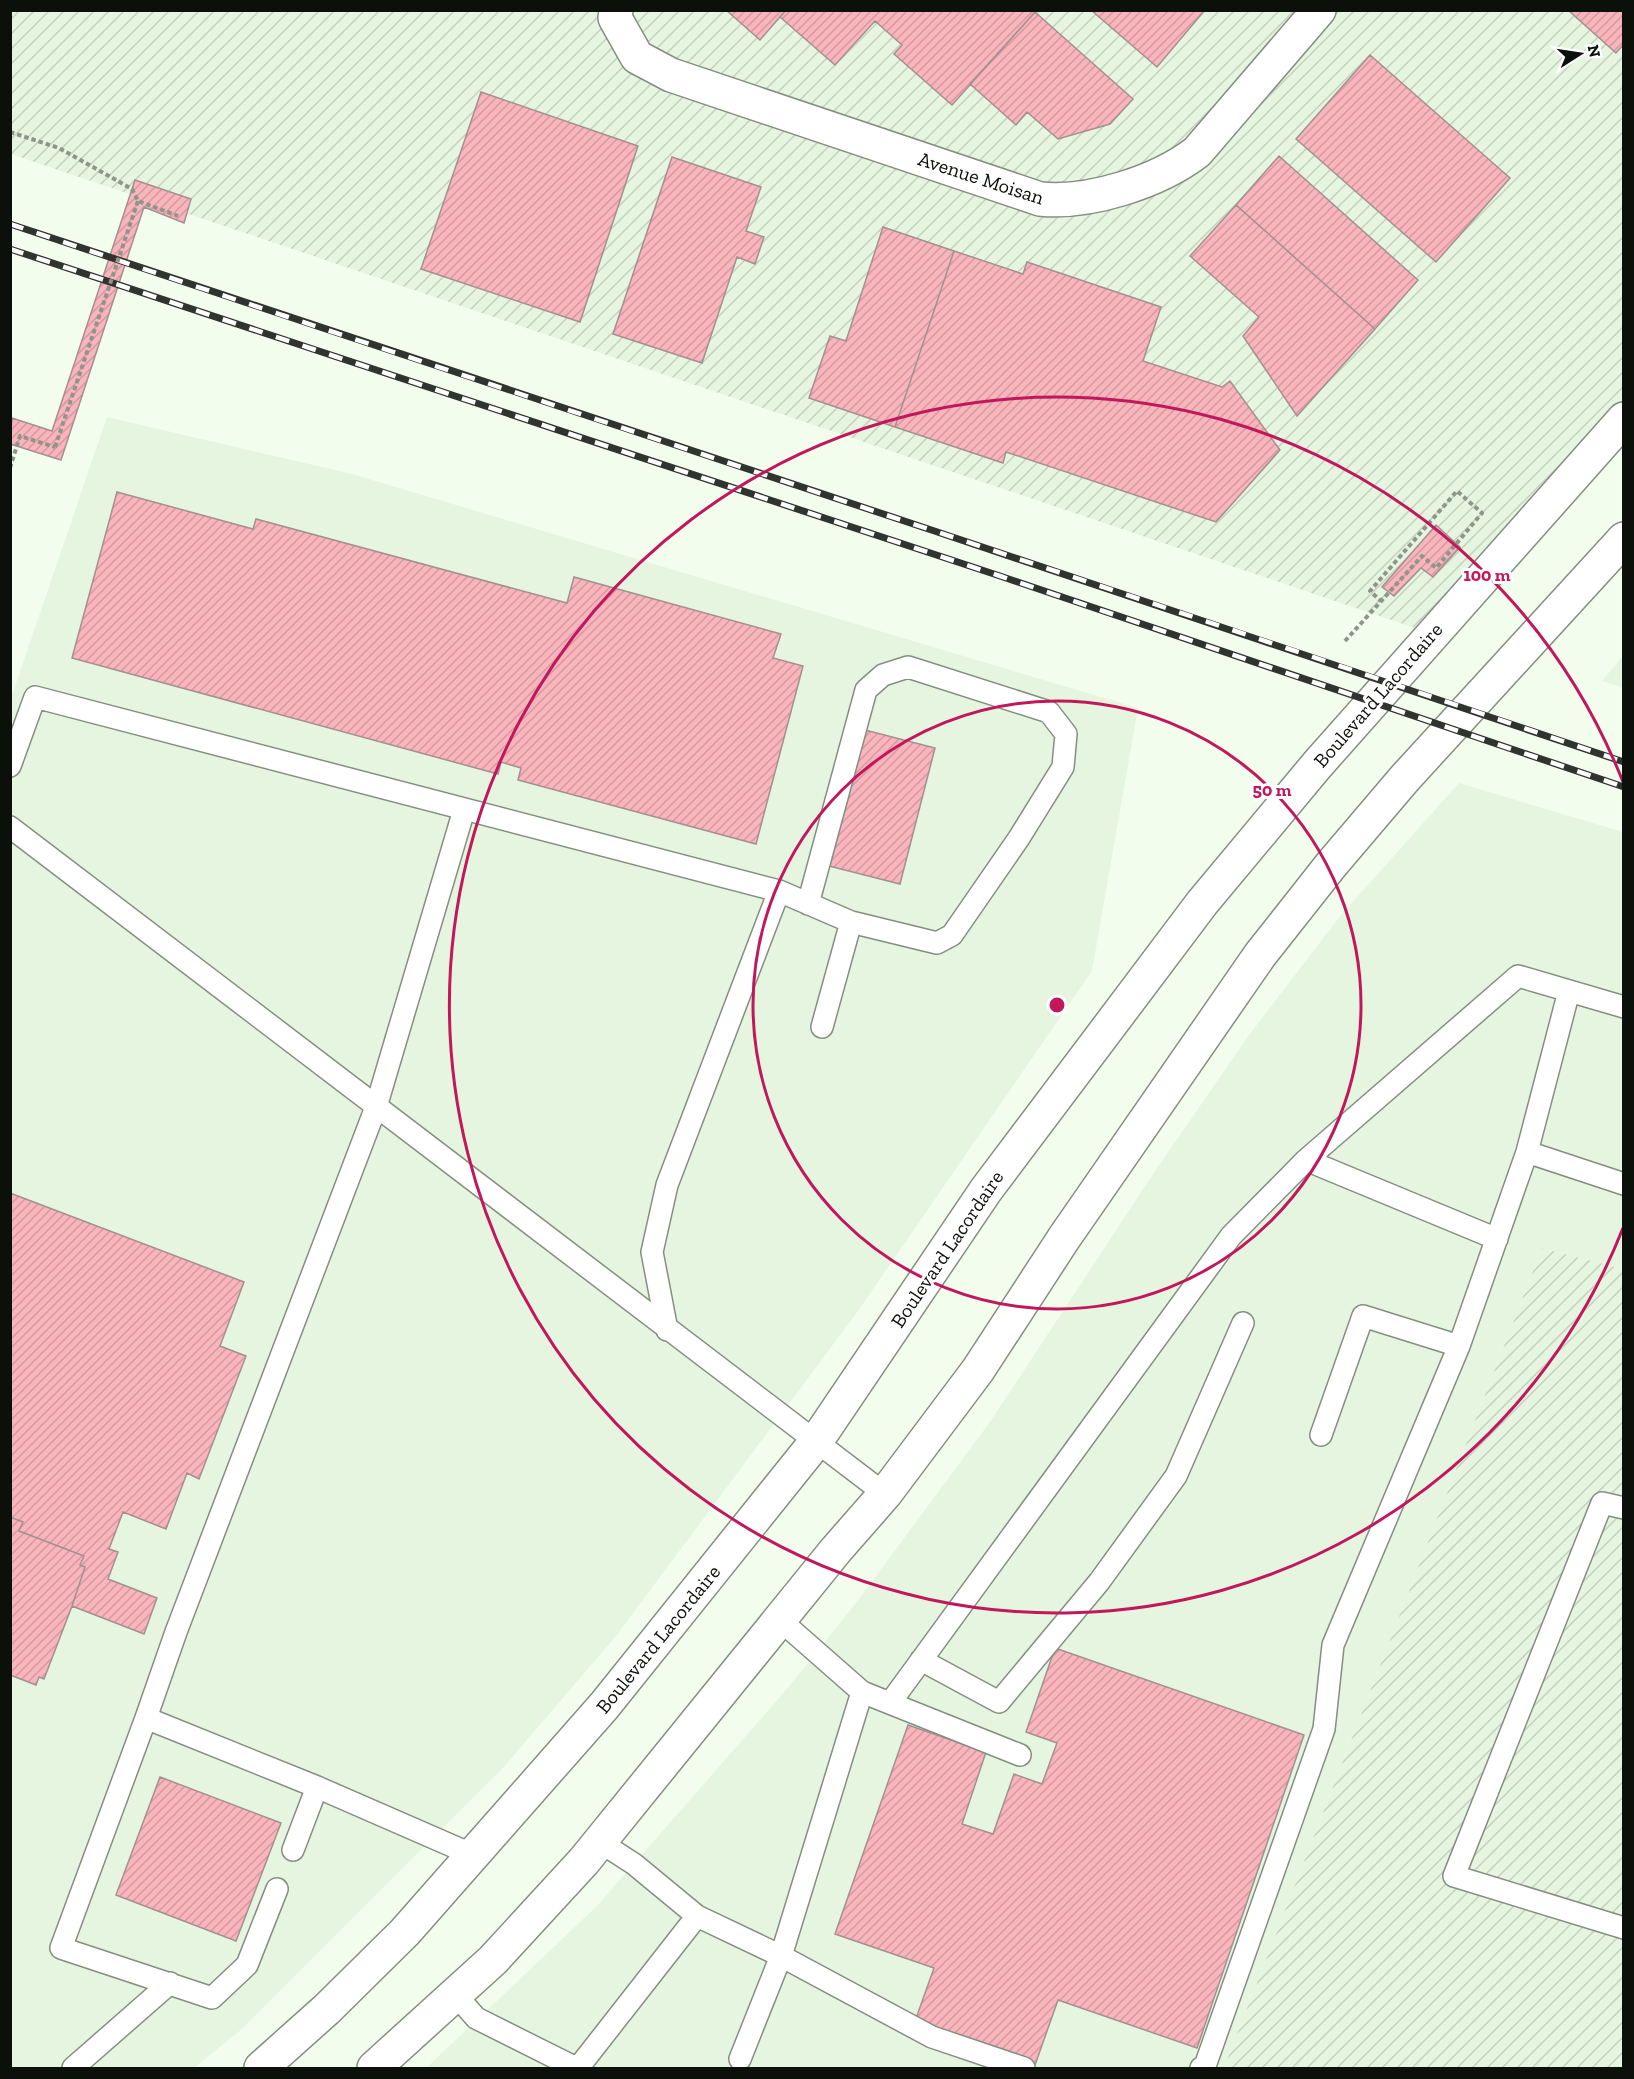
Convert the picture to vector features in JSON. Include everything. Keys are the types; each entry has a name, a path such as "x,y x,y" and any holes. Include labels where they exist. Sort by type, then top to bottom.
{"main road":[{"name":"Avenue Moisan","path":"616,10 615,18 637,57 671,75 1040,200 1063,202 1151,179 1177,167 1197,152 1319,10"},
{"name":"Boulevard Lacordaire","path":"261,2068 327,2009 405,1932 604,1706 814,1443 986,1190 1202,903 1317,765 1623,419"},
{"path":"374,2068 493,1960 600,1842 885,1494 978,1370 1064,1238 1260,955 1331,865 1413,769 1623,539"}],"lane":[{"path":"10,766 35,697 779,891 808,904 851,922 938,943 952,935 1019,838 1063,767 1066,734 1049,712 908,667 883,675 866,690 808,904"},
{"path":"277,1889 247,1965 212,1998 61,1948 147,1718 176,1632 376,1107 464,810"},
{"path":"10,826 814,1443 885,1494"},
{"path":"667,1330 652,1252 667,1185 779,891"},
{"path":"822,1027 851,922"},
{"path":"890,1703 1230,1236 1306,1160 1518,976 1623,1007"},
{"path":"1201,2068 1204,2066 1324,1729 1333,1645 1459,1346 1527,1152 1569,991"},
{"path":"1527,1152 1623,1184"},
{"path":"1306,1160 1497,1239"},
{"path":"1321,1435 1363,1316 1459,1346"},
{"path":"921,1660 999,1702 1099,1582 1176,1476 1243,1323"},
{"path":"1623,1508 1602,1503 1454,1876 1623,1928"},
{"path":"780,1620 862,1692 1020,1755"},
{"path":"740,2059 781,1956 862,1692"},
{"path":"147,1718 317,1787 473,1855"},
{"path":"292,1850 317,1787"},
{"path":"600,1842 634,1864 698,1916 781,1956 932,2037 1024,2068"},
{"path":"455,1994 476,2018 577,2068 698,1916"},
{"path":"72,2068 170,1983"}],"path":[{"path":"10,132 59,148 132,189 138,201 178,216"},
{"path":"10,468 20,436 55,447 138,201"},
{"path":"1345,641 1382,601 1422,556 1436,568 1482,513 1457,491 1370,591 1382,601"}],"shaded area":[{"path":"11,11 1623,11 1623,419 1433,634 11,154"},
{"path":"107,417 352,474 1138,708 1092,971 858,1311 616,1636 502,1769 242,2029 194,2068 11,2068 11,698"},
{"path":"1623,656 1623,688 1602,681"},
{"path":"1459,783 1623,832 1623,1269 1542,1248 1224,2068 426,2068 597,1906 787,1689 856,1603 990,1422 1155,1171 1249,1035 1341,915"},
{"path":"1542,1248 1623,1269 1623,2068 1224,2068"}],"building":[{"path":"726,10 786,10 760,40"},
{"path":"786,10 1033,10 1035,12 952,105 894,54 902,45 875,21 835,65 780,17"},
{"path":"1091,10 1205,10 1157,67"},
{"path":"1568,10 1624,10 1624,44 1616,53"},
{"path":"1035,12 1133,99 1110,124 1058,139 1027,112 1016,125 970,84"},
{"path":"1370,55 1510,178 1436,262 1296,139"},
{"path":"481,92 638,146 580,322 421,269"},
{"path":"1279,156 1418,280 1375,329 1236,205"},
{"path":"672,157 761,187 746,231 764,237 755,264 737,257 702,363 613,334"},
{"path":"135,180 191,199 184,223 144,207 61,460 10,444 12,418 52,431"},
{"path":"1236,205 1375,329 1297,416 1243,336 1259,317 1190,256"},
{"path":"883,227 954,251 895,427 809,398 830,336 846,341"},
{"path":"954,251 1023,274 1027,262 1161,307 1143,361 1222,387 1230,381 1280,450 1216,522 1006,452 1003,463 895,427"},
{"path":"117,492 253,529 256,519 567,603 574,577 781,634 773,658 803,666 756,844 518,780 521,768 501,762 498,774 72,658"},
{"path":"1436,525 1460,547 1433,577 1421,568 1394,596 1382,587"},
{"path":"865,730 935,748 900,884 829,866"},
{"path":"10,1193 244,1282 220,1346 246,1356 199,1479 187,1473 166,1529 123,1512 109,1549 118,1552 108,1579 157,1598 144,1634 72,1606 85,1567 80,1565 84,1556 19,1531 23,1522 10,1517"},
{"path":"10,1517 23,1522 19,1531 84,1556 80,1565 85,1567 72,1606 44,1679 39,1677 36,1685 10,1675"},
{"path":"1055,1648 1304,1735 1197,2048 1058,2000 1035,2065 914,2024 934,1968 835,1934 908,1725 986,1752 962,1824 993,1834 1014,1774 1042,1784 1057,1743 1026,1732"},
{"path":"160,1777 281,1823 236,1941 116,1895"}],"railway":[{"path":"10,224 1624,762"},
{"path":"10,249 1000,576 1624,787"}]}
